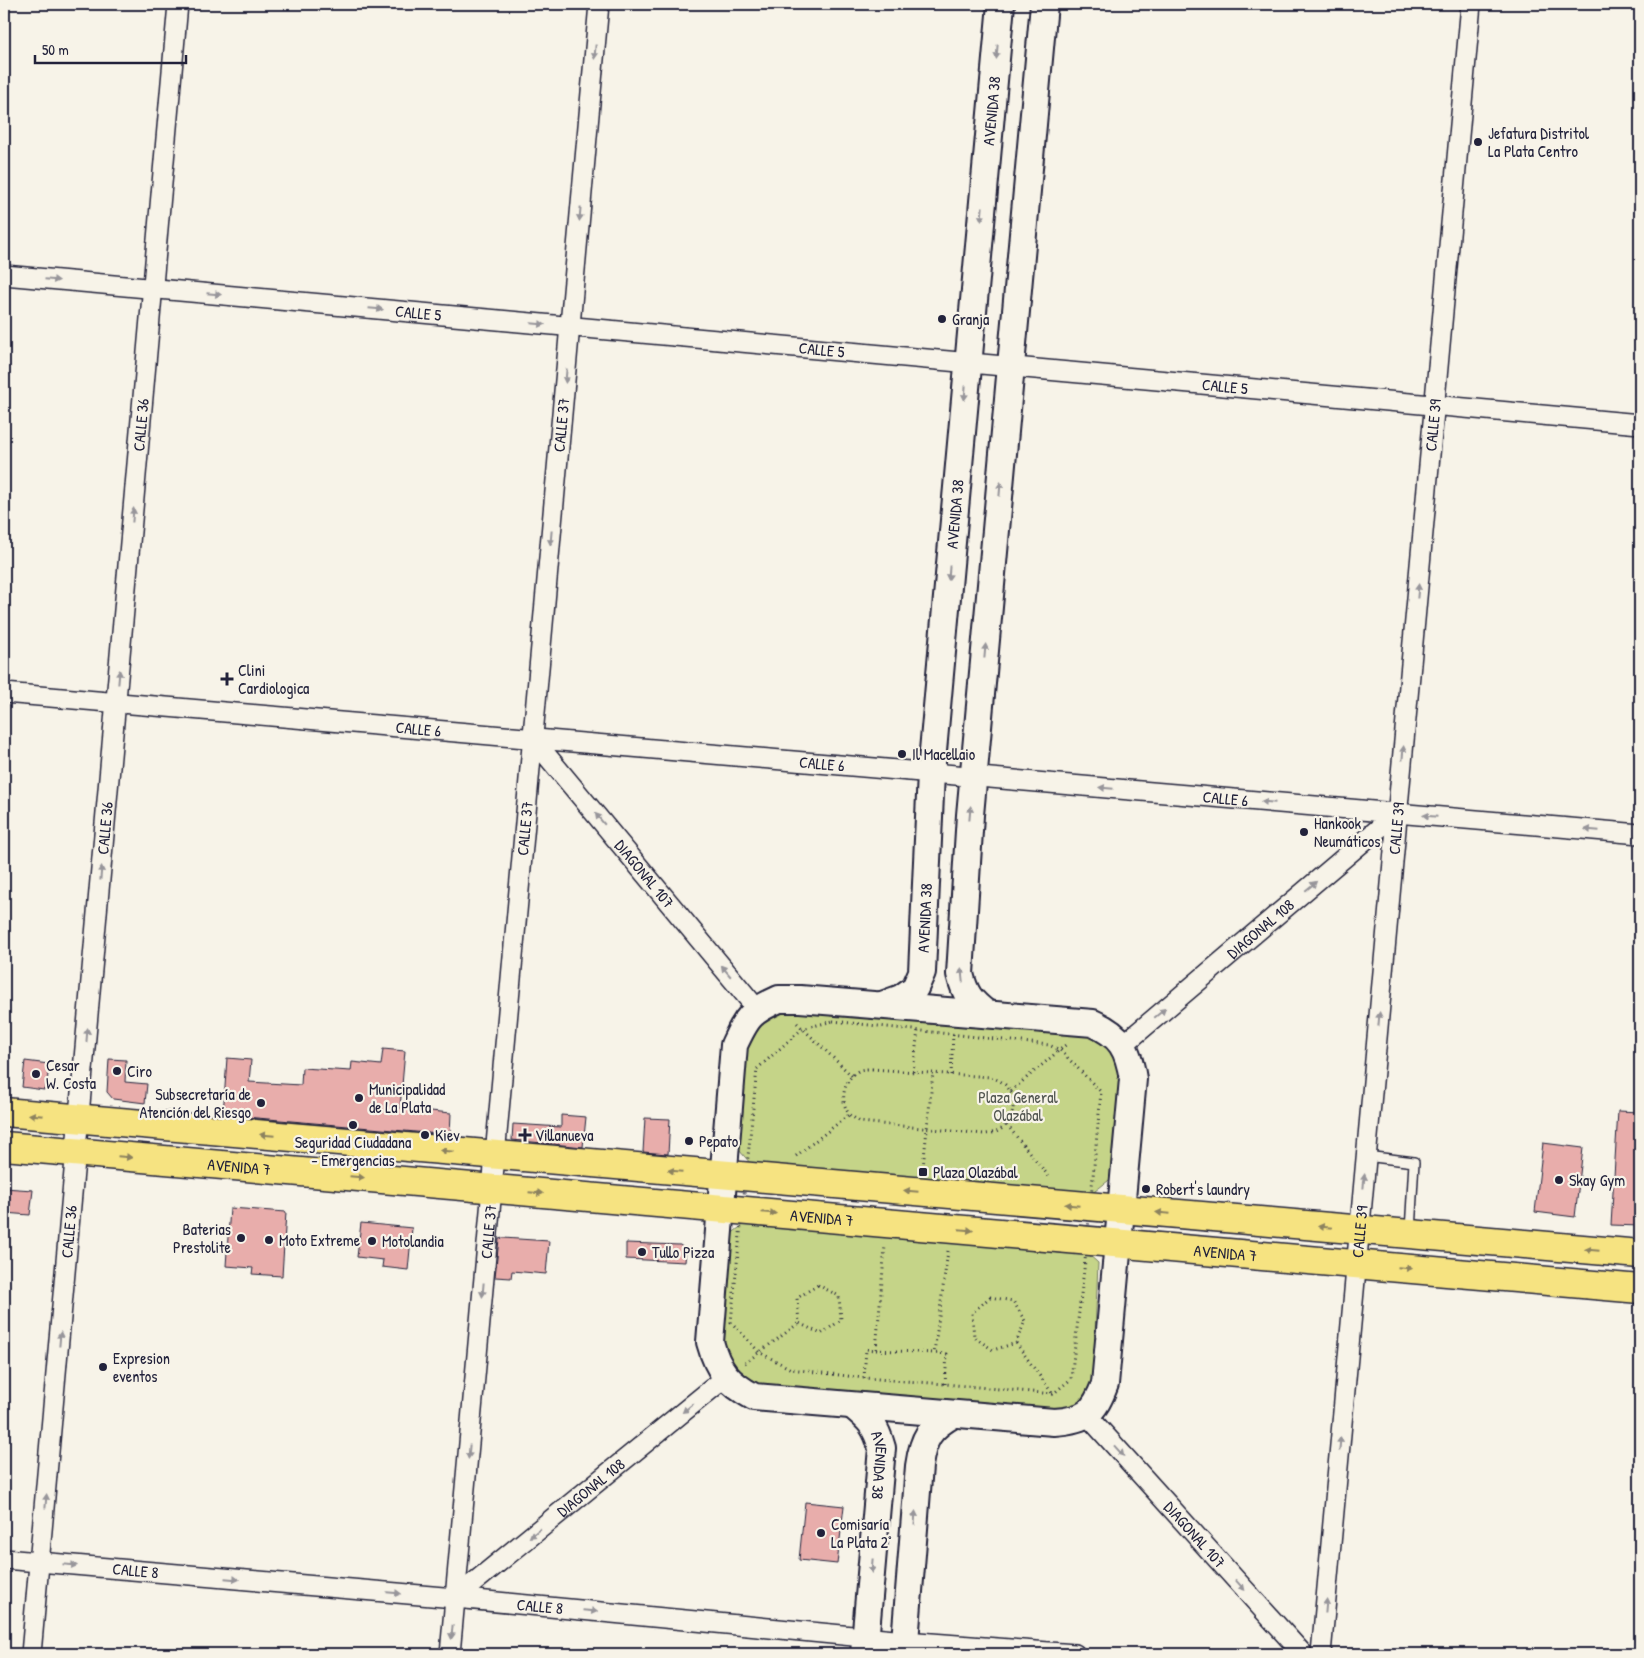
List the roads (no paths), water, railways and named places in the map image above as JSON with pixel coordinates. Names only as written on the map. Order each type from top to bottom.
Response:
[{"type":"main road","name":"AVENIDA 38","points":[[882,1006],[902,998],[915,988],[922,972],[931,773],[1001,4]]},
{"type":"main road","points":[[986,1014],[973,1004],[964,991],[960,974],[974,777],[1044,4]]},
{"type":"main road","points":[[800,999],[882,1006],[1092,1023],[1109,1031],[1123,1045],[1130,1060],[1133,1079],[1105,1384],[1098,1402],[1078,1418],[1054,1422],[754,1397],[739,1389],[726,1378],[715,1360],[710,1342],[734,1045],[744,1024],[768,1004],[800,999]]},
{"type":"main road","points":[[4,1112],[1640,1254]]},
{"type":"main road","name":"AVENIDA 7","points":[[4,1146],[1640,1289]]},
{"type":"main road","name":"AVENIDA 38","points":[[853,1406],[869,1418],[878,1432],[882,1448],[865,1645]]},
{"type":"main road","points":[[905,1648],[922,1448],[929,1434],[939,1422],[954,1414]]},
{"type":"street","name":"CALLE 36","points":[[31,1654],[178,4]]},
{"type":"street","name":"CALLE 37","points":[[450,1654],[599,4]]},
{"type":"street","name":"CALLE 39","points":[[1321,1654],[1471,4]]},
{"type":"street","name":"CALLE 5","points":[[4,275],[1640,424]]},
{"type":"street","name":"CALLE 6","points":[[4,693],[1640,834]]},
{"type":"street","name":"DIAGONAL 107","points":[[533,739],[768,1004]]},
{"type":"street","name":"DIAGONAL 108","points":[[1123,1045],[1397,813]]},
{"type":"street","name":"DIAGONAL 108","points":[[455,1598],[726,1378]]},
{"type":"street","name":"DIAGONAL 107","points":[[1078,1418],[1302,1654]]},
{"type":"street","name":"CALLE 8","points":[[4,1560],[455,1598],[865,1645],[1075,1654]]},
{"type":"lane","points":[[1366,1156],[1414,1162],[1410,1234]]},
{"type":"place","name":"Jefatura Distritol La Plata Centro","points":[[1478,142]]},
{"type":"place","name":"Granja","points":[[942,319]]},
{"type":"place","name":"Clini Cardiologica","points":[[227,679]]},
{"type":"place","name":"Il Macellaio","points":[[902,754]]},
{"type":"place","name":"Hankook Neumáticos","points":[[1304,832]]},
{"type":"place","name":"Ciro","points":[[117,1071]]},
{"type":"place","name":"Cesar W. Costa","points":[[36,1074]]},
{"type":"place","name":"Municipalidad de La Plata","points":[[359,1098]]},
{"type":"place","name":"Subsecretaría de Atención del Riesgo","points":[[261,1103]]},
{"type":"place","name":"Seguridad Ciudadana - Emergencias","points":[[353,1125]]},
{"type":"place","name":"Kiev","points":[[425,1135]]},
{"type":"place","name":"Villanueva","points":[[525,1135]]},
{"type":"place","name":"Pepato","points":[[689,1141]]},
{"type":"place","name":"Plaza Olazábal","points":[[923,1172]]},
{"type":"place","name":"Skay Gym","points":[[1559,1180]]},
{"type":"place","name":"Robert's laundry","points":[[1146,1189]]},
{"type":"place","name":"Baterias Prestolite","points":[[241,1238]]},
{"type":"place","name":"Moto Extreme","points":[[269,1240]]},
{"type":"place","name":"Motolandia","points":[[372,1241]]},
{"type":"place","name":"Tullo Pizza","points":[[642,1252]]},
{"type":"place","name":"Expresion eventos","points":[[103,1367]]},
{"type":"place","name":"Comisaría La Plata 2°","points":[[821,1533]]},
{"type":"park label","name":"Plaza General Olazábal","points":[[1018,1106]]}]
